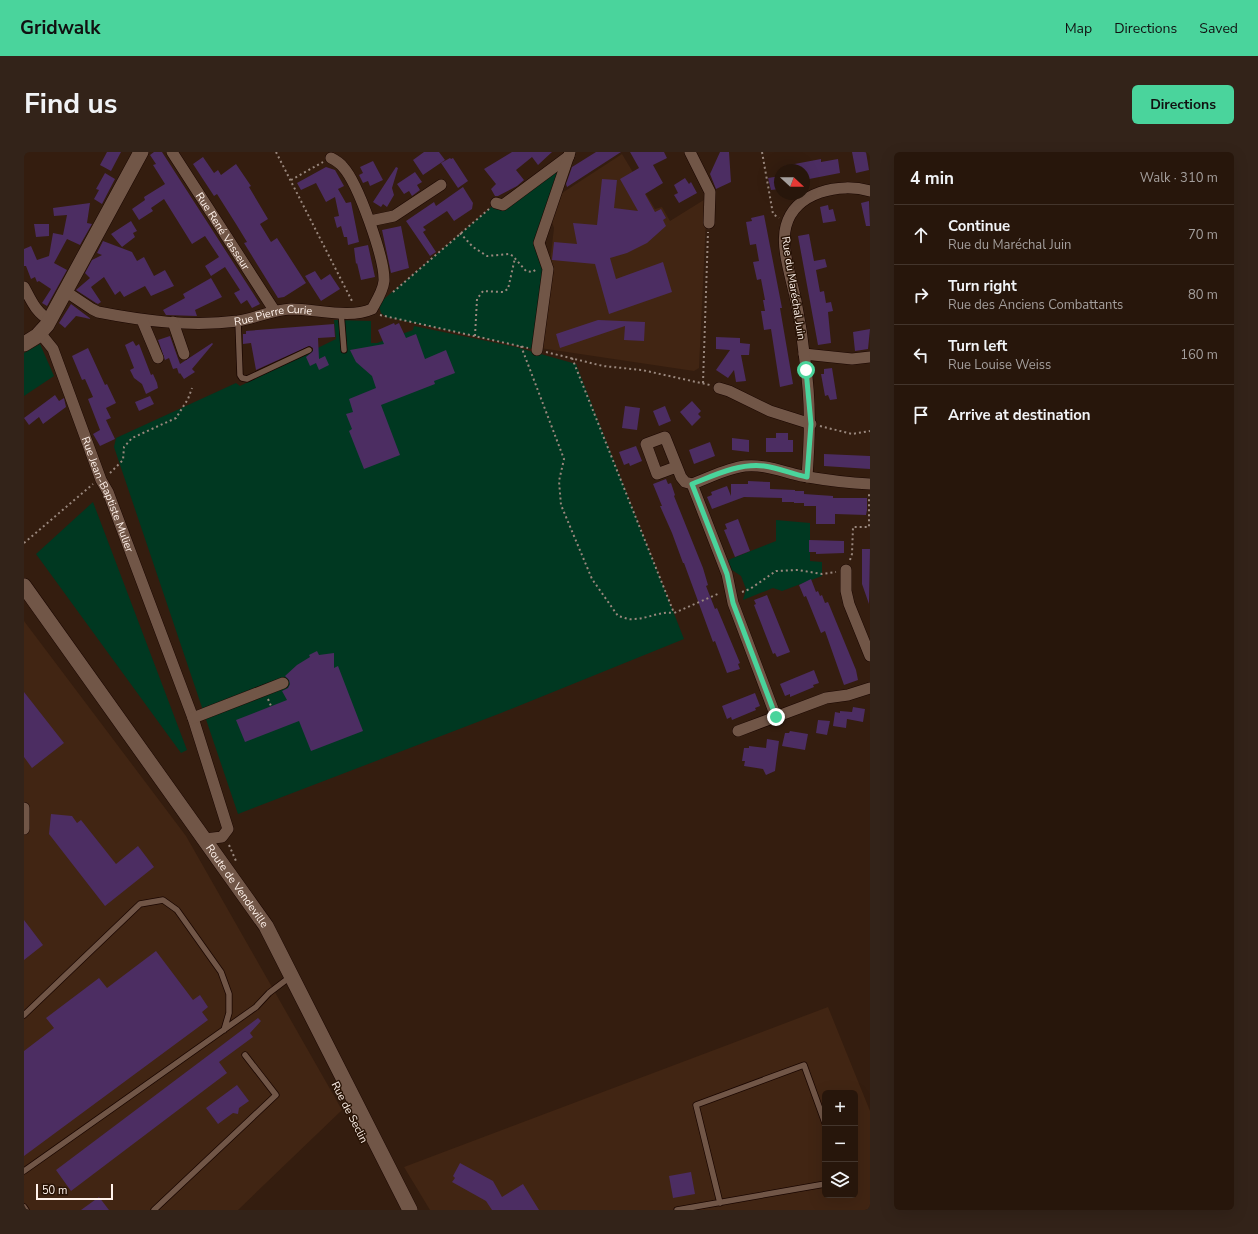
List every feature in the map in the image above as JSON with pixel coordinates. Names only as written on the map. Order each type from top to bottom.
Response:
[{"type":"main road","points":[[24,344],[40,333],[50,320],[141,152]]},
{"type":"main road","name":"Route de Vendeville","points":[[24,586],[205,838],[262,921],[288,978],[410,1210]]},
{"type":"main road","name":"Route de Vendeville","points":[[24,600],[246,911],[288,978],[301,1014]]},
{"type":"main road","name":"Rue de Seclin","points":[[301,1014],[400,1210]]},
{"type":"street","name":"Rue René Vasseur","points":[[172,152],[274,310]]},
{"type":"street","points":[[690,152],[710,192],[709,223]]},
{"type":"street","points":[[496,203],[503,205],[569,154]]},
{"type":"street","points":[[537,350],[548,269],[539,243],[569,154]]},
{"type":"street","points":[[331,158],[340,163],[347,172],[370,221],[384,276],[383,286],[375,304]]},
{"type":"street","points":[[370,221],[394,216],[441,185]]},
{"type":"street","name":"Rue du Maréchal Juin","points":[[807,477],[811,424],[804,354],[785,246],[785,232],[787,223],[798,206],[822,192],[851,187],[870,191]]},
{"type":"street","points":[[24,287],[36,308],[50,320]]},
{"type":"street","name":"Rue Pierre Curie","points":[[65,292],[92,309],[142,320],[173,322],[238,321],[258,317],[274,310],[309,309],[358,313],[375,304]]},
{"type":"street","points":[[142,320],[158,358]]},
{"type":"street","points":[[173,322],[184,354]]},
{"type":"street","name":"Rue Jean-Baptiste Mulier","points":[[40,333],[52,346],[101,480],[108,492],[193,718],[228,828],[222,837],[205,838]]},
{"type":"street","name":"Rue du Maréchal Juin","points":[[804,354],[852,359],[870,357]]},
{"type":"street","points":[[719,388],[770,411],[811,424]]},
{"type":"street","points":[[676,467],[683,480],[692,484],[735,468],[746,466],[770,467],[807,477],[870,484]]},
{"type":"street","points":[[692,484],[727,574],[731,592],[776,717]]},
{"type":"street","points":[[846,570],[846,591],[849,604],[870,656]]},
{"type":"street","points":[[193,718],[283,683]]},
{"type":"street","points":[[738,732],[826,698],[848,695],[870,688]]},
{"type":"street","points":[[24,808],[24,829]]},
{"type":"lane","points":[[341,312],[344,350]]},
{"type":"lane","points":[[238,321],[240,375],[242,378],[247,379],[309,350]]},
{"type":"lane","points":[[24,1015],[140,904],[164,900],[178,910],[221,972],[229,994],[229,1013],[224,1030]]},
{"type":"lane","points":[[24,1171],[256,1007],[269,993],[288,978]]},
{"type":"lane","points":[[154,1210],[276,1095],[245,1055]]},
{"type":"lane","points":[[720,1203],[696,1105],[804,1065],[822,1116]]},
{"type":"lane","points":[[677,1210],[822,1185]]},
{"type":"path","points":[[276,152],[358,313]]},
{"type":"path","points":[[762,152],[773,214],[787,223]]},
{"type":"path","points":[[291,180],[331,158]]},
{"type":"path","points":[[375,304],[384,300],[496,203]]},
{"type":"path","points":[[703,383],[709,223]]},
{"type":"path","points":[[460,233],[473,247],[487,256],[505,253],[515,258],[522,267],[530,272],[546,263]]},
{"type":"path","points":[[475,336],[477,299],[483,291],[503,292],[508,289],[515,258]]},
{"type":"path","points":[[521,346],[564,458],[559,481],[562,505],[592,579],[618,616],[632,620],[652,616],[662,612],[674,613],[731,592],[750,589],[776,571],[798,570],[822,574],[846,570],[852,554],[853,527],[869,527],[870,484]]},
{"type":"path","points":[[572,358],[674,613]]},
{"type":"path","points":[[24,543],[88,486],[101,480],[122,460],[124,447],[132,438],[176,418],[188,399],[192,388]]},
{"type":"path","points":[[811,424],[852,434],[870,431]]},
{"type":"shaded area","points":[[622,154],[655,209],[662,207],[670,221],[707,198],[699,368],[694,371],[540,348],[554,228],[550,217],[559,195]]},
{"type":"shaded area","points":[[24,621],[186,836],[342,1110],[238,1210],[24,1210]]},
{"type":"shaded area","points":[[828,1007],[870,1111],[870,1210],[430,1210],[404,1167]]},
{"type":"green space","points":[[569,156],[539,243],[548,269],[537,350],[386,317],[381,313],[379,306],[384,299],[496,203]]},
{"type":"green space","points":[[334,320],[371,321],[371,343],[377,343],[413,330],[414,326],[516,347],[576,364],[684,639],[501,713],[238,814],[114,447],[116,438],[236,383],[240,386],[336,339]]},
{"type":"green space","points":[[40,344],[54,376],[24,396],[24,353]]},
{"type":"green space","points":[[93,502],[187,750],[181,753],[36,554]]},
{"type":"green space","points":[[776,520],[810,523],[810,561],[822,562],[822,576],[782,591],[773,588],[743,600],[746,589],[741,576],[732,570],[728,560],[776,541]]},
{"type":"building","points":[[107,152],[121,152],[111,171],[100,165]]},
{"type":"building","points":[[154,152],[162,152],[260,304],[252,308],[247,300],[241,304],[234,293],[240,290],[225,267],[211,276],[205,266],[219,257],[205,236],[192,244],[164,199],[151,208],[153,211],[139,220],[132,209],[145,200],[144,197],[165,184],[153,165],[156,164],[150,155]]},
{"type":"building","points":[[424,152],[439,152],[445,160],[423,175],[413,160]]},
{"type":"building","points":[[512,152],[552,152],[538,165],[532,157],[516,170],[524,180],[517,186],[498,196],[495,196],[491,189],[496,184],[484,169]]},
{"type":"building","points":[[596,152],[621,152],[567,187],[566,184],[572,167]]},
{"type":"building","points":[[630,152],[664,152],[667,158],[653,165],[663,183],[645,194],[655,212],[661,209],[666,218],[663,220],[666,226],[647,243],[627,253],[610,258],[616,279],[663,262],[672,292],[609,314],[595,264],[552,260],[554,242],[577,244],[573,223],[597,225],[602,179],[617,180],[614,208],[638,211],[620,179],[639,168]]},
{"type":"building","points":[[720,152],[729,152],[731,182],[716,189],[710,174]]},
{"type":"building","points":[[852,152],[866,152],[869,170],[856,173]]},
{"type":"building","points":[[203,157],[214,173],[218,170],[221,175],[236,164],[251,186],[249,187],[268,219],[260,224],[271,242],[277,238],[306,283],[284,297],[278,298],[244,243],[247,242],[217,194],[214,196],[193,164]]},
{"type":"building","points":[[453,158],[468,181],[458,188],[441,163]]},
{"type":"building","points":[[821,159],[821,162],[838,159],[840,173],[810,179],[810,164],[795,164]]},
{"type":"building","points":[[373,161],[383,180],[370,186],[368,181],[363,183],[359,175],[363,173],[360,167]]},
{"type":"building","points":[[326,167],[335,170],[344,186],[338,189],[346,203],[351,202],[359,242],[348,245],[347,237],[344,237],[341,226],[337,228],[334,217],[339,216],[335,197],[326,202],[316,183],[301,190],[297,183]]},
{"type":"building","points":[[396,167],[398,168],[392,188],[394,195],[387,207],[383,204],[381,207],[373,202]]},
{"type":"building","points":[[415,172],[422,182],[417,185],[420,190],[412,196],[409,191],[404,194],[397,184]]},
{"type":"building","points":[[105,173],[115,179],[102,204],[94,199],[99,190],[96,189]]},
{"type":"building","points":[[774,177],[774,190],[771,190],[768,178]]},
{"type":"building","points":[[685,178],[689,184],[691,182],[697,193],[679,203],[674,195],[678,193],[674,185]]},
{"type":"building","points":[[463,187],[473,203],[472,209],[454,221],[447,211],[423,227],[426,230],[423,232],[436,252],[430,256],[406,221],[434,202],[436,206]]},
{"type":"building","points":[[869,201],[870,226],[866,226],[861,203]]},
{"type":"building","points":[[90,203],[87,223],[92,224],[80,245],[67,239],[54,263],[67,270],[47,306],[42,303],[51,289],[39,281],[37,282],[35,277],[31,279],[26,266],[24,266],[24,249],[31,246],[37,260],[49,256],[53,233],[63,235],[67,215],[54,216],[53,208]]},
{"type":"building","points":[[828,205],[829,210],[833,209],[836,221],[823,223],[820,207]]},
{"type":"building","points":[[764,215],[782,308],[780,308],[793,384],[780,387],[771,329],[764,330],[761,311],[765,311],[763,300],[765,300],[761,279],[757,280],[753,262],[759,261],[756,244],[750,245],[746,222],[752,221],[751,218]]},
{"type":"building","points":[[131,221],[137,231],[133,233],[135,237],[122,247],[111,234]]},
{"type":"building","points":[[34,224],[49,224],[49,236],[36,237]]},
{"type":"building","points":[[401,226],[409,268],[391,273],[382,230]]},
{"type":"building","points":[[809,234],[814,261],[825,259],[827,267],[816,270],[820,292],[824,291],[826,303],[831,302],[833,311],[828,312],[831,343],[818,345],[798,236]]},
{"type":"building","points":[[103,241],[132,252],[137,261],[144,257],[154,276],[165,270],[174,286],[151,296],[145,286],[124,297],[120,291],[115,295],[104,277],[91,287],[101,302],[98,304],[96,303],[76,290],[90,278],[85,273],[92,260],[102,255],[97,253]]},
{"type":"building","points":[[368,245],[375,277],[361,280],[357,263],[356,264],[354,248]]},
{"type":"building","points":[[315,271],[321,280],[330,274],[340,289],[321,301],[305,276]]},
{"type":"building","points":[[211,278],[222,297],[195,310],[197,316],[166,315],[163,310],[185,298],[183,294]]},
{"type":"building","points":[[71,304],[91,319],[76,316],[65,328],[59,323]]},
{"type":"building","points":[[598,320],[645,322],[644,341],[624,340],[625,326],[560,348],[556,334]]},
{"type":"building","points":[[394,323],[395,325],[399,323],[406,338],[416,334],[425,359],[446,350],[455,373],[434,381],[435,384],[381,405],[400,455],[364,469],[349,431],[352,429],[346,414],[353,412],[349,399],[376,388],[372,376],[356,362],[350,350],[384,344],[378,330]]},
{"type":"building","points":[[334,324],[335,337],[318,338],[319,359],[325,356],[329,365],[319,370],[316,363],[310,366],[306,357],[313,351],[313,348],[309,346],[256,370],[251,343],[243,344],[243,334],[246,334],[246,331]]},
{"type":"building","points":[[870,329],[868,349],[855,351],[853,332]]},
{"type":"building","points":[[170,336],[180,364],[212,343],[213,344],[192,369],[195,372],[184,379],[180,373],[179,374],[177,368],[173,369],[169,358],[165,360],[158,340]]},
{"type":"building","points":[[716,337],[740,338],[740,343],[750,344],[749,355],[741,355],[746,381],[736,382],[734,370],[728,378],[716,370],[730,350],[716,349]]},
{"type":"building","points":[[133,341],[136,346],[139,344],[151,375],[153,374],[157,383],[158,388],[146,394],[142,384],[134,378],[130,370],[134,368],[125,345]]},
{"type":"building","points":[[88,348],[105,385],[107,384],[116,403],[106,408],[111,418],[106,420],[115,439],[100,446],[93,434],[100,430],[88,399],[93,397],[85,379],[82,380],[72,356]]},
{"type":"building","points":[[832,368],[837,399],[830,400],[828,395],[825,396],[821,374],[824,374],[824,369]]},
{"type":"building","points":[[55,395],[59,401],[64,398],[66,407],[43,424],[39,417],[29,425],[24,418]]},
{"type":"building","points":[[150,396],[154,404],[139,411],[135,402]]},
{"type":"building","points":[[692,401],[701,411],[698,414],[701,417],[692,426],[680,412]]},
{"type":"building","points":[[625,406],[640,408],[637,430],[622,428]]},
{"type":"building","points":[[665,406],[671,421],[659,426],[653,411]]},
{"type":"building","points":[[776,433],[788,433],[788,440],[793,440],[793,452],[766,452],[766,438],[776,438]]},
{"type":"building","points":[[732,438],[749,440],[749,452],[732,450]]},
{"type":"building","points":[[710,442],[715,456],[694,464],[689,450]]},
{"type":"building","points":[[636,446],[642,461],[630,466],[629,463],[624,465],[619,452]]},
{"type":"building","points":[[824,454],[870,456],[870,469],[824,466]]},
{"type":"building","points":[[666,479],[668,484],[671,483],[674,496],[703,568],[708,585],[706,586],[740,663],[738,664],[740,669],[727,673],[715,641],[713,642],[684,563],[660,506],[662,506],[653,484]]},
{"type":"building","points":[[748,481],[770,482],[770,489],[804,491],[804,494],[833,496],[833,498],[867,498],[866,515],[835,514],[835,524],[816,524],[816,506],[804,506],[804,503],[782,502],[782,498],[744,497],[712,509],[707,497],[712,495],[711,492],[727,486],[731,496],[731,484],[748,484]]},
{"type":"building","points":[[738,519],[750,551],[735,557],[724,530],[727,529],[725,524]]},
{"type":"building","points":[[809,540],[844,541],[844,553],[816,554],[816,552],[809,552]]},
{"type":"building","points":[[862,549],[870,549],[869,604],[862,584]]},
{"type":"building","points":[[811,579],[816,592],[818,591],[820,596],[822,595],[825,603],[828,602],[856,670],[858,680],[844,685],[825,631],[821,633],[806,596],[804,597],[799,585]]},
{"type":"building","points":[[767,595],[790,652],[777,657],[775,653],[773,654],[754,605],[756,604],[754,600]]},
{"type":"building","points":[[317,651],[319,655],[334,653],[334,668],[338,666],[363,731],[311,751],[299,721],[245,742],[236,720],[287,700],[282,691],[288,688],[290,684],[289,680],[285,676],[297,665],[310,657],[309,655]]},
{"type":"building","points":[[814,670],[819,683],[813,685],[814,687],[790,697],[790,694],[785,696],[780,684]]},
{"type":"building","points":[[24,692],[64,743],[32,768],[24,757]]},
{"type":"building","points":[[755,693],[760,706],[755,708],[756,710],[732,720],[731,717],[727,719],[722,706]]},
{"type":"building","points":[[853,707],[865,709],[863,722],[847,719],[846,728],[833,726],[835,712],[852,712]]},
{"type":"building","points":[[818,720],[830,721],[827,735],[816,733]]},
{"type":"building","points":[[790,731],[808,734],[805,750],[782,746],[785,733],[789,733]]},
{"type":"building","points":[[767,739],[779,741],[775,771],[766,775],[763,769],[744,766],[745,761],[742,761],[744,748],[749,748],[749,746],[766,748]]},
{"type":"building","points":[[51,814],[72,816],[77,823],[81,820],[116,864],[138,846],[154,867],[105,906],[49,834]]},
{"type":"building","points":[[24,920],[43,945],[24,960]]},
{"type":"building","points":[[156,951],[193,1000],[200,995],[208,1007],[202,1012],[208,1020],[24,1156],[24,1051],[54,1028],[46,1018],[99,978],[107,988]]},
{"type":"building","points":[[258,1018],[261,1021],[250,1033],[253,1037],[219,1062],[227,1073],[71,1191],[56,1170]]},
{"type":"building","points":[[237,1085],[249,1101],[239,1108],[238,1114],[233,1113],[218,1124],[206,1108]]},
{"type":"building","points":[[460,1163],[493,1181],[502,1197],[523,1184],[539,1210],[492,1210],[486,1201],[452,1182],[455,1178],[453,1176]]},
{"type":"building","points":[[691,1172],[695,1194],[673,1198],[669,1176]]},
{"type":"building","points":[[99,1197],[109,1210],[81,1210]]},
{"type":"route","points":[[776,717],[733,603],[727,574],[692,484],[735,468],[746,466],[770,467],[807,477],[811,415],[806,370]]}]
